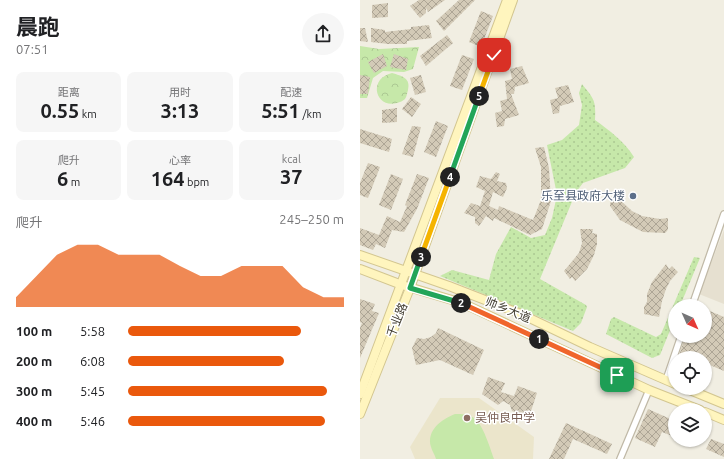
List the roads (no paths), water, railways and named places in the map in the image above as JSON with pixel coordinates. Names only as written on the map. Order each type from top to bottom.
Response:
[{"type":"main road","name":"千业路","points":[[360,394],[402,285],[507,0]]},
{"type":"main road","name":"千业路","points":[[360,414],[410,288],[513,0]]},
{"type":"main road","name":"帅乡大道","points":[[360,255],[521,314],[666,380]]},
{"type":"main road","name":"帅乡大道","points":[[360,269],[410,288],[462,304],[649,390],[682,403]]},
{"type":"main road","points":[[702,395],[724,404]]},
{"type":"main road","points":[[712,415],[724,420]]},
{"type":"street","points":[[694,299],[724,214]]},
{"type":"street","points":[[666,380],[679,343]]},
{"type":"street","points":[[620,459],[649,390]]},
{"type":"place","name":"乐至县政府大楼","points":[[633,196]]},
{"type":"place","name":"吴仲良中学","points":[[467,418]]}]
